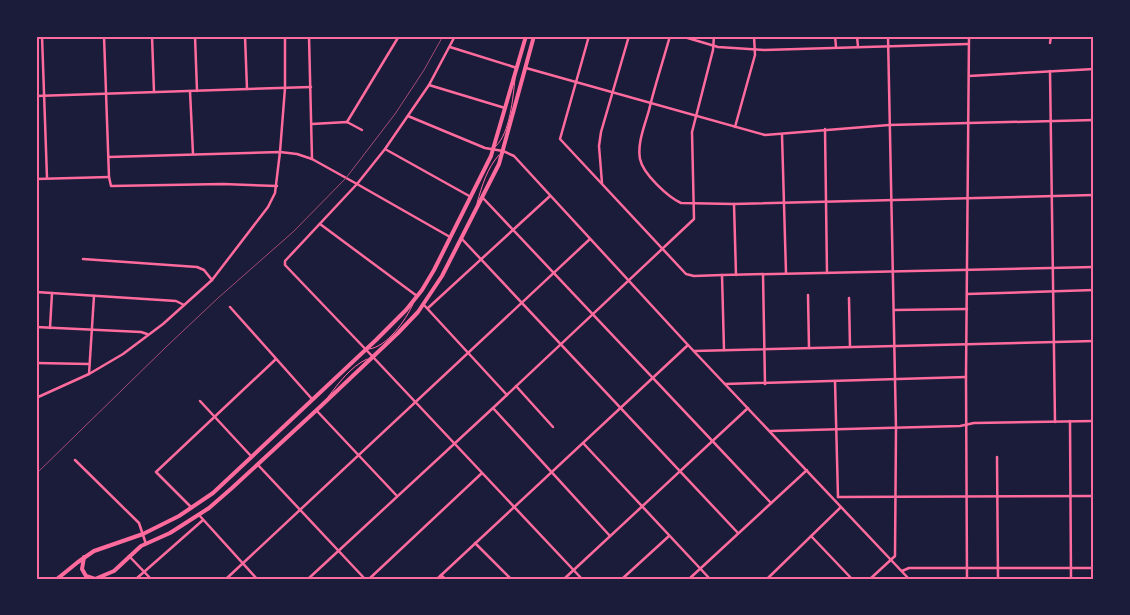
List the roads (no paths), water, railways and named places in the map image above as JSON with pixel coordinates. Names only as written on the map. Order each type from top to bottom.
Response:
[{"type":"main road","points":[[57,579],[84,558],[105,546],[142,534],[192,508],[213,493],[366,350],[406,310],[434,270],[471,197],[493,148],[526,36]]},
{"type":"main road","points":[[84,558],[81,564],[84,574],[95,579],[114,571],[129,556],[146,544],[170,533],[199,515],[232,488],[426,306],[499,164],[533,36]]},
{"type":"street","points":[[42,36],[47,178]]},
{"type":"street","points":[[104,36],[109,177],[111,186],[223,184],[277,186]]},
{"type":"street","points":[[152,36],[154,92]]},
{"type":"street","points":[[195,36],[197,91]]},
{"type":"street","points":[[245,36],[247,89]]},
{"type":"street","points":[[36,398],[89,374],[123,354],[163,324],[212,280],[268,207],[277,186],[285,88],[285,36]]},
{"type":"street","points":[[310,36],[312,159]]},
{"type":"street","points":[[455,36],[429,86],[385,149],[357,184],[285,261],[285,264],[582,579]]},
{"type":"street","points":[[589,36],[560,139],[686,274],[694,276],[1094,267]]},
{"type":"street","points":[[602,184],[600,138],[629,36]]},
{"type":"street","points":[[670,36],[651,103],[640,148],[640,158],[650,176],[673,199],[681,203],[734,204],[1094,195]]},
{"type":"street","points":[[682,36],[714,46],[755,50],[969,44]]},
{"type":"street","points":[[308,579],[694,219],[692,135],[714,46],[714,36]]},
{"type":"street","points":[[735,127],[755,50],[754,36]]},
{"type":"street","points":[[835,36],[836,47]]},
{"type":"street","points":[[857,36],[858,47]]},
{"type":"street","points":[[870,579],[895,556],[896,428],[888,36]]},
{"type":"street","points":[[966,579],[969,36]]},
{"type":"street","points":[[1050,36],[1050,42]]},
{"type":"street","points":[[347,122],[398,37]]},
{"type":"street","points":[[450,47],[517,68]]},
{"type":"street","points":[[526,68],[765,135],[889,125],[1094,120]]},
{"type":"street","points":[[969,76],[1094,69]]},
{"type":"street","points":[[1050,71],[1055,422]]},
{"type":"street","points":[[429,86],[505,108]]},
{"type":"street","points":[[36,96],[311,87]]},
{"type":"street","points":[[190,91],[193,154]]},
{"type":"street","points":[[408,116],[485,148],[493,148],[514,156],[688,345],[909,579]]},
{"type":"street","points":[[312,124],[347,122],[362,130]]},
{"type":"street","points":[[826,129],[827,273]]},
{"type":"street","points":[[782,134],[786,274]]},
{"type":"street","points":[[385,149],[471,197]]},
{"type":"street","points":[[109,157],[280,152],[297,154],[312,159],[450,237]]},
{"type":"street","points":[[36,179],[109,177]]},
{"type":"street","points":[[507,395],[426,306],[550,195]]},
{"type":"street","points":[[482,197],[771,503]]},
{"type":"street","points":[[734,204],[736,275]]},
{"type":"street","points":[[320,224],[417,296]]},
{"type":"street","points":[[461,238],[738,533]]},
{"type":"street","points":[[226,579],[590,239]]},
{"type":"street","points":[[83,259],[197,267],[204,270],[212,280]]},
{"type":"street","points":[[763,274],[765,384]]},
{"type":"street","points":[[722,275],[724,350]]},
{"type":"street","points":[[967,294],[1094,290]]},
{"type":"street","points":[[36,292],[176,301],[184,305]]},
{"type":"street","points":[[50,328],[52,293]]},
{"type":"street","points":[[89,374],[94,295]]},
{"type":"street","points":[[808,295],[809,348]]},
{"type":"street","points":[[849,298],[850,347]]},
{"type":"street","points":[[230,307],[312,399]]},
{"type":"street","points":[[894,310],[967,309]]},
{"type":"street","points":[[36,327],[141,332],[147,335]]},
{"type":"street","points":[[694,351],[1094,341]]},
{"type":"street","points":[[437,579],[688,345]]},
{"type":"street","points":[[192,508],[156,472],[276,359]]},
{"type":"street","points":[[36,363],[89,364]]},
{"type":"street","points":[[725,384],[966,377]]},
{"type":"street","points":[[835,381],[838,497]]},
{"type":"street","points":[[516,386],[552,427]]},
{"type":"street","points":[[200,401],[251,456]]},
{"type":"street","points":[[493,408],[610,536]]},
{"type":"street","points":[[564,579],[748,408]]},
{"type":"street","points":[[316,410],[397,496]]},
{"type":"street","points":[[1070,421],[1071,579]]},
{"type":"street","points":[[770,431],[896,428],[967,425],[974,423],[1094,421]]},
{"type":"street","points":[[583,443],[710,579]]},
{"type":"street","points":[[997,457],[998,579]]},
{"type":"street","points":[[75,460],[139,523],[146,544]]},
{"type":"street","points":[[257,464],[365,579]]},
{"type":"street","points":[[689,579],[807,470]]},
{"type":"street","points":[[369,579],[482,473]]},
{"type":"street","points":[[835,500],[838,497],[1094,496]]},
{"type":"street","points":[[766,579],[842,507]]},
{"type":"street","points":[[199,515],[257,579]]},
{"type":"street","points":[[136,579],[203,520]]},
{"type":"street","points":[[622,579],[670,536]]},
{"type":"street","points":[[811,536],[852,579]]},
{"type":"street","points":[[476,543],[511,579]]},
{"type":"street","points":[[129,556],[151,579]]},
{"type":"street","points":[[902,571],[909,568],[1094,568]]},
{"type":"street","points":[[441,575],[445,579]]},
{"type":"lane","points":[[493,148],[501,140],[508,121],[517,68]]},
{"type":"lane","points":[[476,209],[483,183],[495,160],[503,151]]},
{"type":"railway","points":[[36,474],[218,298],[293,232],[346,178],[395,114],[424,70],[443,36]]}]
